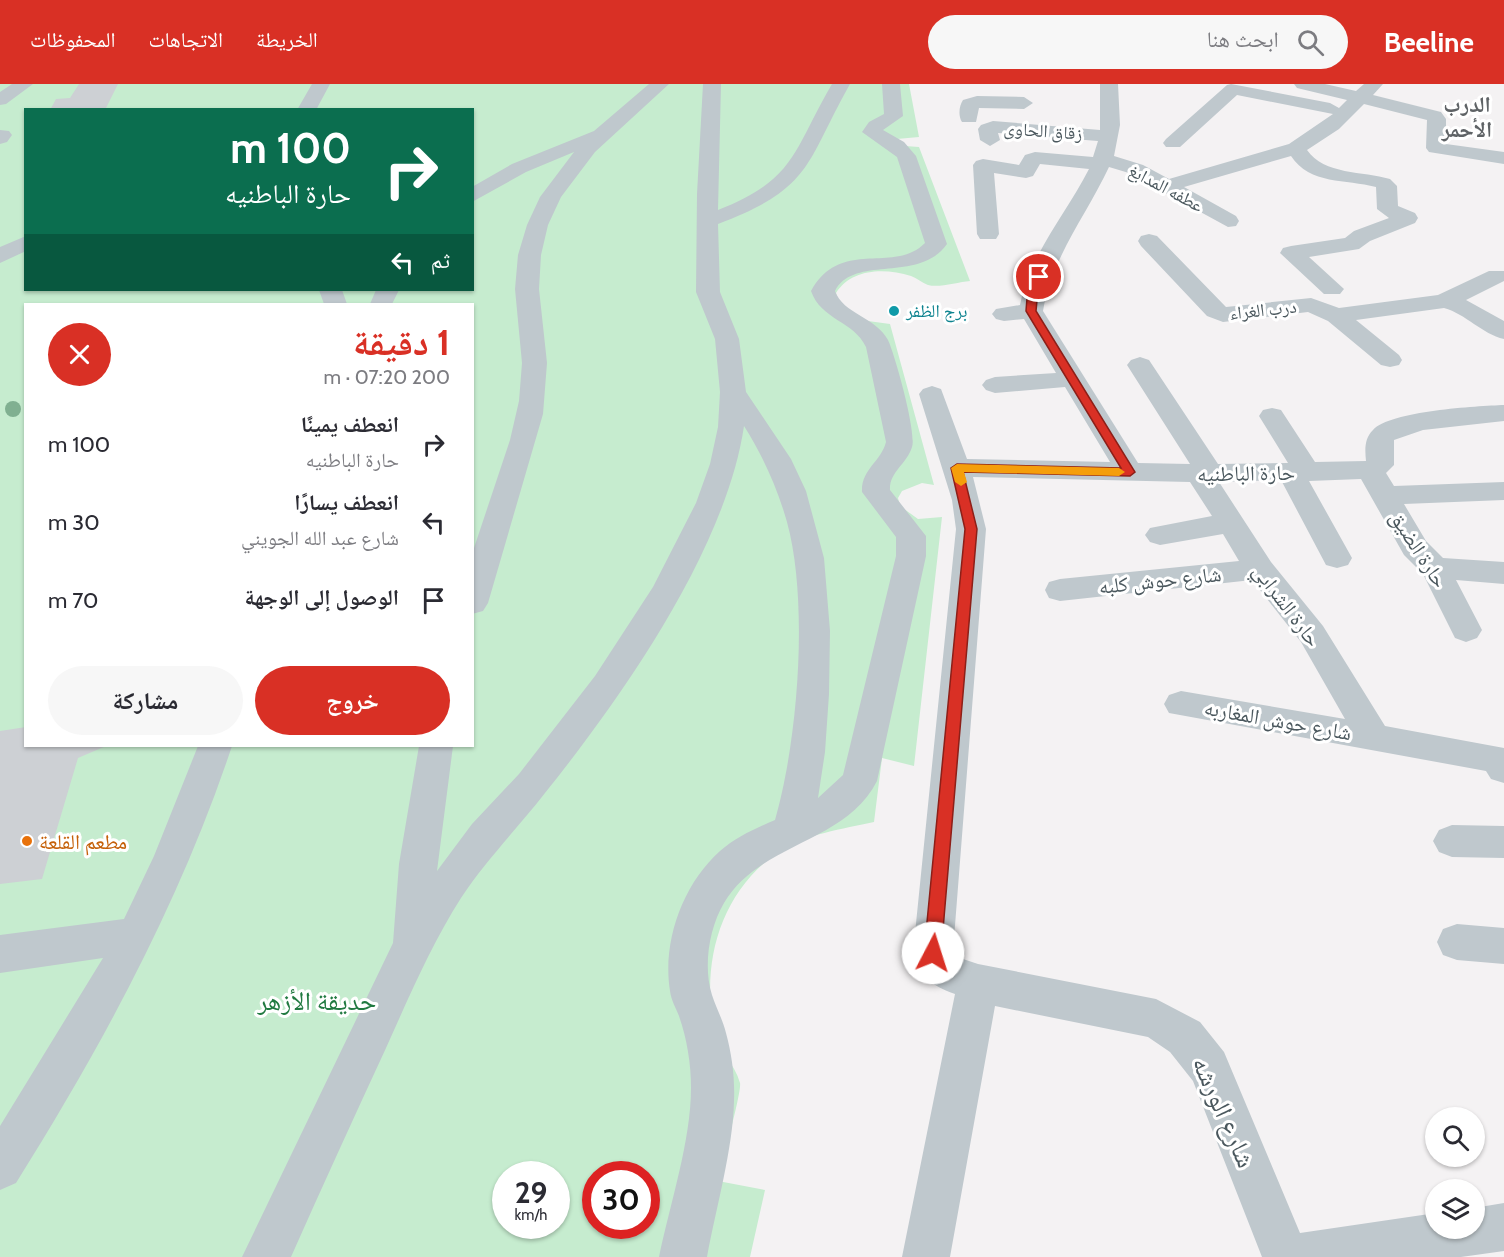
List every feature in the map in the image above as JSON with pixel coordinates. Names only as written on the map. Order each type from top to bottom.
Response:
[{"type":"street","points":[[0,100],[24,84]]},
{"type":"street","points":[[307,108],[321,84]]},
{"type":"street","points":[[475,584],[528,428],[536,352],[527,287],[531,248],[541,213],[552,191],[571,165],[598,135],[660,84]]},
{"type":"street","points":[[266,1257],[412,946],[447,887],[486,835],[532,784],[607,685],[667,591],[691,546],[724,464],[731,427],[733,392],[727,339],[708,292],[707,221],[712,84]]},
{"type":"street","points":[[707,221],[753,202],[786,180],[798,166],[841,84]]},
{"type":"street","points":[[683,1257],[712,1110],[709,1048],[692,995],[688,962],[693,931],[703,902],[720,877],[759,844],[822,817],[838,806],[859,781],[913,546],[910,536],[876,492],[875,485],[879,472],[896,455],[900,442],[879,348],[869,332],[828,302],[823,291],[828,281],[851,268],[874,263],[912,261],[932,251],[936,244],[906,156],[897,146],[872,132],[876,126],[894,116],[891,84]]},
{"type":"street","points":[[1109,84],[1112,117],[1102,162],[1044,264],[1033,290],[1031,311],[1130,472]]},
{"type":"street","points":[[1303,84],[1436,118],[1436,148],[1504,158]]},
{"type":"street","points":[[1173,142],[1228,91],[1238,89],[1360,98]]},
{"type":"street","points":[[969,118],[970,104],[992,93],[1024,103]]},
{"type":"street","points":[[1166,187],[1193,177],[1296,148],[1360,98]]},
{"type":"street","name":"زقاق الحاوى","points":[[990,140],[988,129],[993,127],[1109,136]]},
{"type":"street","points":[[474,195],[544,156],[598,135]]},
{"type":"street","points":[[1296,148],[1302,162],[1314,169],[1378,181],[1387,186],[1388,209],[1407,218],[1362,236],[1351,244],[1291,253],[1332,289]]},
{"type":"street","name":"عطفه المدابغ","points":[[988,234],[983,165],[1026,172],[1033,158],[1102,162],[1136,169],[1228,221]]},
{"type":"street","points":[[1362,236],[1382,249]]},
{"type":"street","name":"درب الغراء","points":[[1149,242],[1219,313],[1311,305],[1336,316],[1444,301],[1463,306],[1504,332]]},
{"type":"street","points":[[0,256],[24,243]]},
{"type":"street","points":[[1444,301],[1497,276]]},
{"type":"street","points":[[1004,314],[1031,311]]},
{"type":"street","points":[[1336,316],[1390,360]]},
{"type":"street","name":"حارة الشرابي","points":[[1140,365],[1204,473],[1229,523],[1260,569],[1312,634],[1374,737]]},
{"type":"street","points":[[995,385],[1072,379]]},
{"type":"street","points":[[733,392],[756,422],[776,454],[793,490],[805,528],[813,571],[815,616],[810,753],[804,788],[791,830]]},
{"type":"street","name":"شارع الورشه","points":[[932,394],[957,468],[971,529],[933,953],[938,964],[947,972],[978,983],[1156,1019],[1185,1037],[1209,1067],[1286,1257]]},
{"type":"street","points":[[1370,470],[1380,465],[1379,442],[1383,434],[1395,428],[1469,415],[1504,413]]},
{"type":"street","points":[[1272,416],[1337,558]]},
{"type":"street","name":"حارة الباطنيه","points":[[957,468],[1204,473],[1370,470]]},
{"type":"street","name":"حارة الضيق","points":[[1370,470],[1415,548],[1435,568],[1466,630]]},
{"type":"street","points":[[1385,496],[1504,491]]},
{"type":"street","points":[[1160,535],[1229,523]]},
{"type":"street","points":[[1435,568],[1504,573]]},
{"type":"street","name":"شارع حوش كلبه","points":[[1060,590],[1260,569]]},
{"type":"street","name":"شارع حوش المغاربه","points":[[1181,704],[1491,758],[1500,762],[1504,769]]},
{"type":"street","points":[[0,1167],[51,1089],[136,935],[186,826],[215,747]]},
{"type":"street","points":[[412,946],[418,864],[436,747]]},
{"type":"street","points":[[1452,841],[1504,842]]},
{"type":"street","points":[[0,954],[136,935]]},
{"type":"street","points":[[1457,942],[1504,946]]},
{"type":"street","points":[[926,1257],[978,983]]},
{"type":"street","points":[[1298,1257],[1504,1227]]},
{"type":"green space","name":"حديقة الأزهر","points":[[0,84],[909,84],[919,137],[897,139],[905,146],[919,147],[970,281],[932,286],[901,273],[880,271],[851,279],[836,293],[839,304],[868,321],[890,324],[934,485],[922,483],[902,491],[898,498],[900,506],[918,519],[942,517],[914,766],[882,758],[874,822],[812,836],[778,852],[758,869],[742,888],[729,908],[719,931],[710,979],[714,1030],[719,1044],[734,1069],[740,1089],[718,1181],[765,1190],[750,1257],[0,1257]]},
{"type":"building","points":[[79,84],[118,84],[106,108],[51,108],[56,99],[70,98]]},
{"type":"building","name":"مطعم القلعة","points":[[24,727],[24,747],[104,747],[78,758],[42,879],[0,884],[0,731]]},
{"type":"slow traffic","points":[[961,482],[957,468],[1119,472]]},
{"type":"place","name":"برج الظفر","points":[[894,311]]},
{"type":"place","name":"مطعم القلعة","points":[[27,841]]},
{"type":"district","name":"الدرب الأحمر","points":[[1467,116]]},
{"type":"route","points":[[933,953],[971,529],[957,468],[1130,472],[1031,311],[1033,290],[1039,277]]}]
